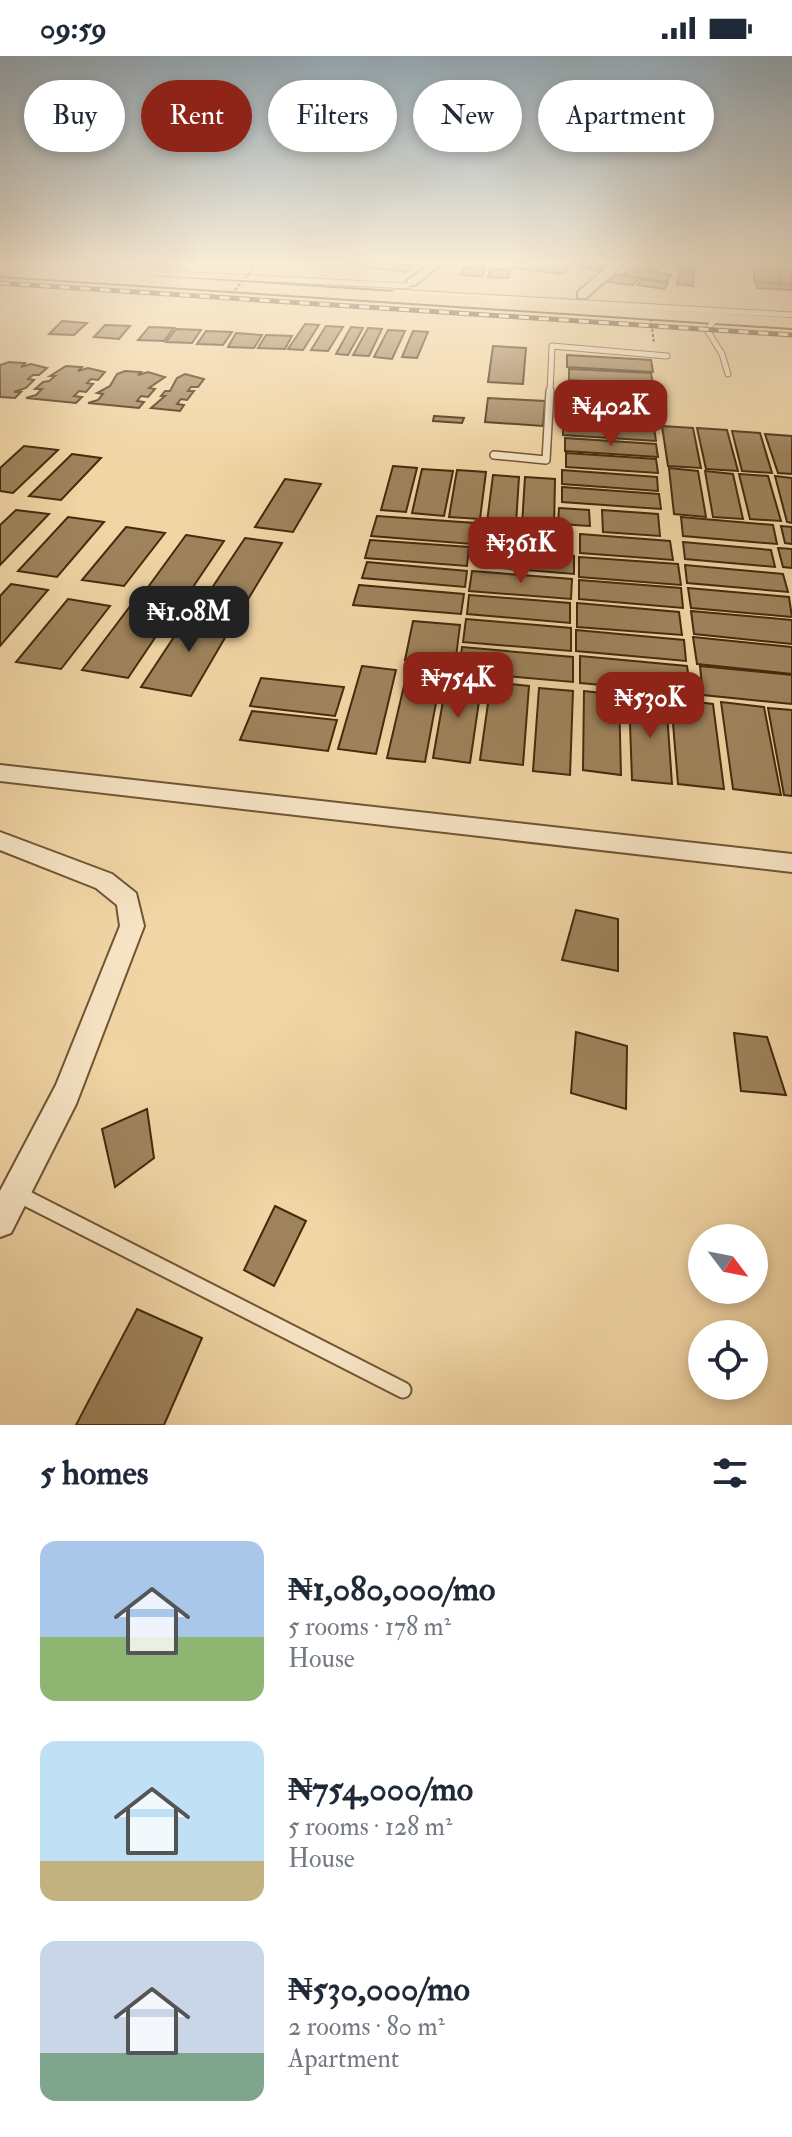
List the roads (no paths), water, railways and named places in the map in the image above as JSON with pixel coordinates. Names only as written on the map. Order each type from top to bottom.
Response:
[{"type":"street","points":[[0,773],[792,863]]},
{"type":"street","points":[[0,841],[104,881],[128,900],[132,926],[66,1094],[0,1222]]},
{"type":"lane","points":[[709,327],[707,330],[722,354],[728,374]]},
{"type":"lane","points":[[494,455],[546,460],[553,337]]},
{"type":"lane","points":[[552,346],[667,356]]},
{"type":"lane","points":[[16,1193],[403,1390]]},
{"type":"railway","points":[[668,327],[792,335]]}]
